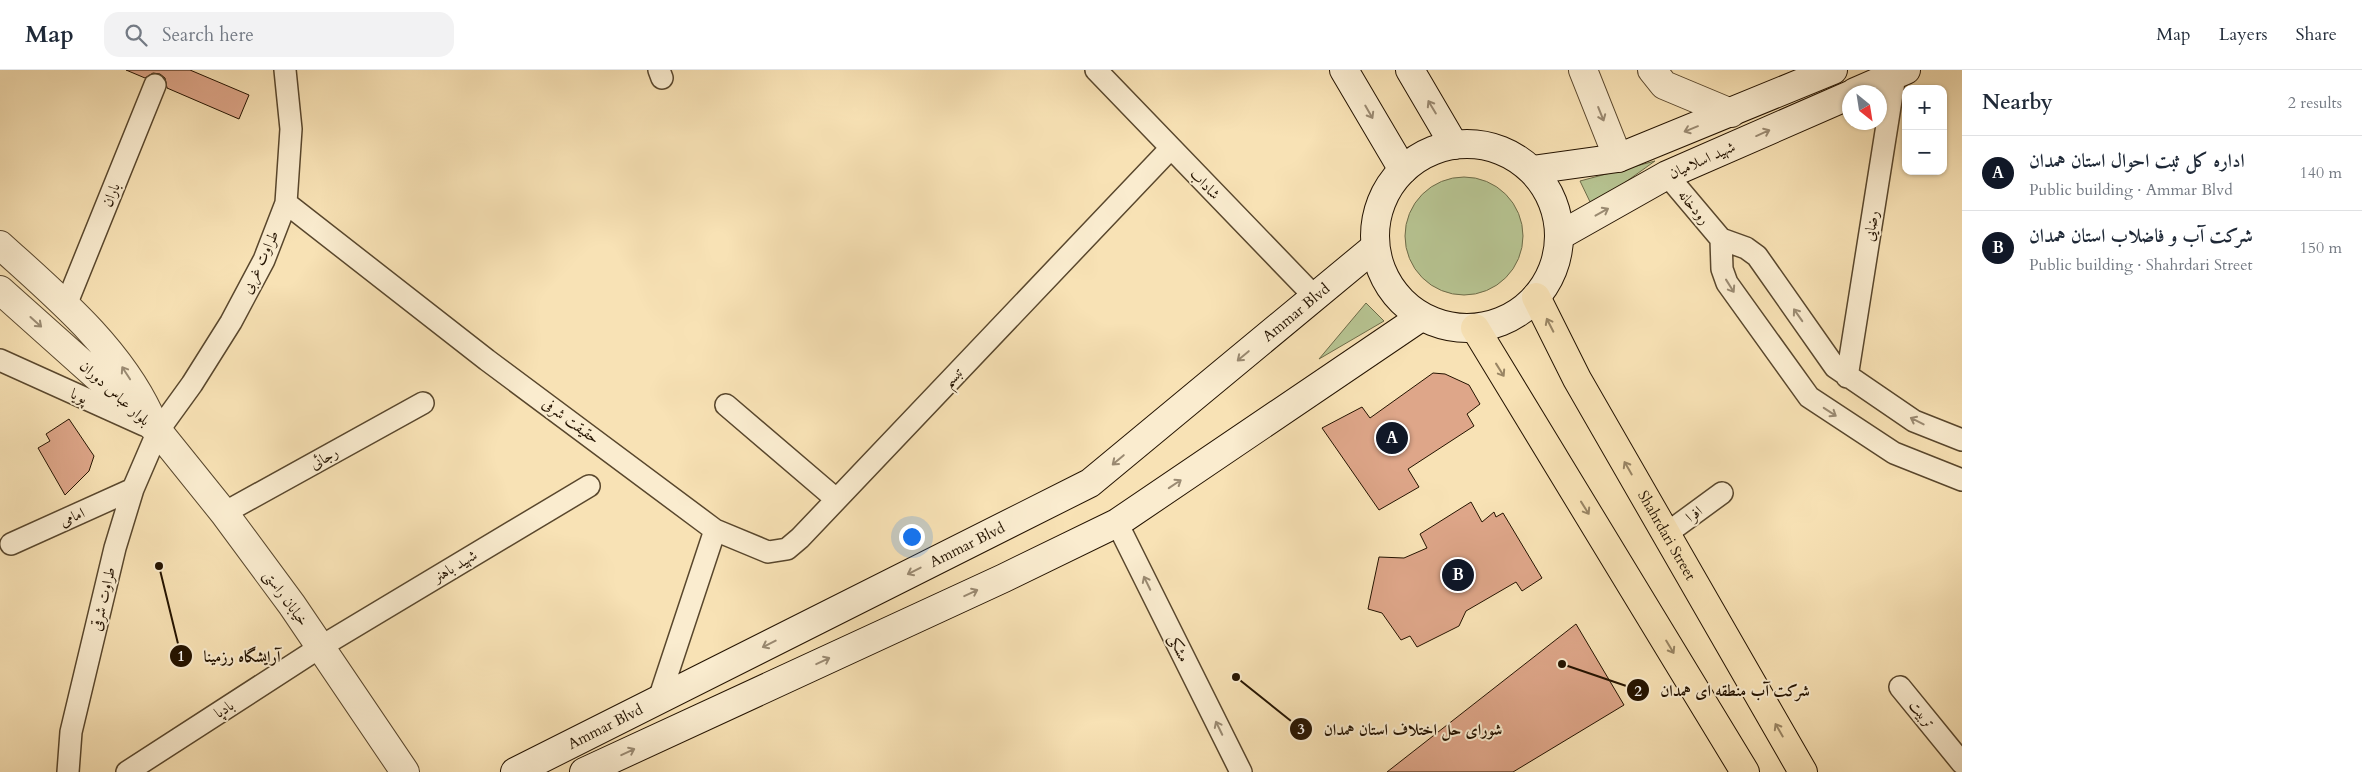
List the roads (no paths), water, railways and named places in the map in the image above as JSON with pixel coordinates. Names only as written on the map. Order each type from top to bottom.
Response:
[{"type":"main road","points":[[1344,70],[1403,170]]},
{"type":"main road","points":[[1410,70],[1454,145]]},
{"type":"main road","points":[[1583,70],[1618,158]]},
{"type":"main road","points":[[1652,70],[1664,85],[1731,113]]},
{"type":"main road","name":"شهید اسلامیان","points":[[1532,170],[1618,158],[1833,70]]},
{"type":"main road","points":[[1871,85],[1901,72]]},
{"type":"main road","name":"شهید اسلامیان","points":[[1559,236],[1667,175],[1842,98]]},
{"type":"main road","points":[[1454,145],[1482,145],[1509,154],[1532,170],[1547,189],[1556,211],[1559,236],[1554,265],[1549,279],[1536,297],[1519,313],[1498,323],[1475,328],[1447,327],[1421,317],[1398,299],[1383,275],[1375,247],[1376,219],[1379,210],[1386,192],[1403,170],[1426,153],[1454,145]]},
{"type":"main road","name":"بلوار عباس دوران","points":[[0,245],[66,305],[122,367],[141,397],[158,431]]},
{"type":"main road","name":"Ammar Blvd","points":[[514,772],[1090,483],[1375,247]]},
{"type":"main road","name":"بلوار عباس دوران","points":[[0,290],[158,431]]},
{"type":"main road","name":"Shahrdari Street","points":[[1536,297],[1576,379],[1803,772]]},
{"type":"main road","name":"Ammar Blvd","points":[[584,772],[1004,578],[1117,523],[1421,317]]},
{"type":"main road","points":[[1475,328],[1745,772]]},
{"type":"main road","name":"خیابان راستی","points":[[158,431],[224,513],[322,646],[404,772]]},
{"type":"street","name":"طراوت غربی","points":[[158,431],[192,384],[231,322],[264,260],[286,203],[292,129],[285,70]]},
{"type":"street","name":"شاداب","points":[[1096,70],[1315,296]]},
{"type":"street","name":"رضایی","points":[[1847,377],[1901,72]]},
{"type":"street","name":"باران","points":[[66,305],[155,84]]},
{"type":"street","name":"تبسم","points":[[715,530],[768,552],[787,549],[1171,148]]},
{"type":"street","name":"رودخانه","points":[[1667,175],[1720,240]]},
{"type":"street","name":"حقیقت شرفی","points":[[286,203],[487,360],[715,530]]},
{"type":"street","points":[[1962,440],[1914,421],[1835,368],[1757,256],[1746,248],[1720,240],[1722,269],[1727,284],[1810,397],[1894,453],[1962,480]]},
{"type":"street","name":"پویا","points":[[0,360],[158,431]]},
{"type":"street","name":"رجائی","points":[[224,513],[423,402]]},
{"type":"street","points":[[726,405],[836,499]]},
{"type":"street","name":"طراوت شرقی","points":[[68,772],[71,732],[115,548],[133,489],[158,431]]},
{"type":"street","name":"شهید باهنر","points":[[322,646],[589,486]]},
{"type":"street","name":"امامی","points":[[11,544],[133,489]]},
{"type":"street","name":"افرا","points":[[1666,534],[1722,493]]},
{"type":"street","name":"مشکی","points":[[1117,523],[1241,772]]},
{"type":"street","points":[[659,699],[715,530]]},
{"type":"street","name":"بادپا","points":[[127,772],[322,646]]},
{"type":"street","name":"تربیت","points":[[1900,687],[1962,763]]},
{"type":"place","name":"اداره کل ثبت احوال استان همدان","points":[[1392,438]]},
{"type":"place","name":"آرایشگاه رزمینا","points":[[159,566]]},
{"type":"place","name":"شرکت آب و فاضلاب استان همدان","points":[[1458,575]]},
{"type":"place","name":"شرکت آب منطقه ای همدان","points":[[1562,664]]},
{"type":"place","name":"شوراى حل اختلاف استان همدان","points":[[1236,677]]}]
